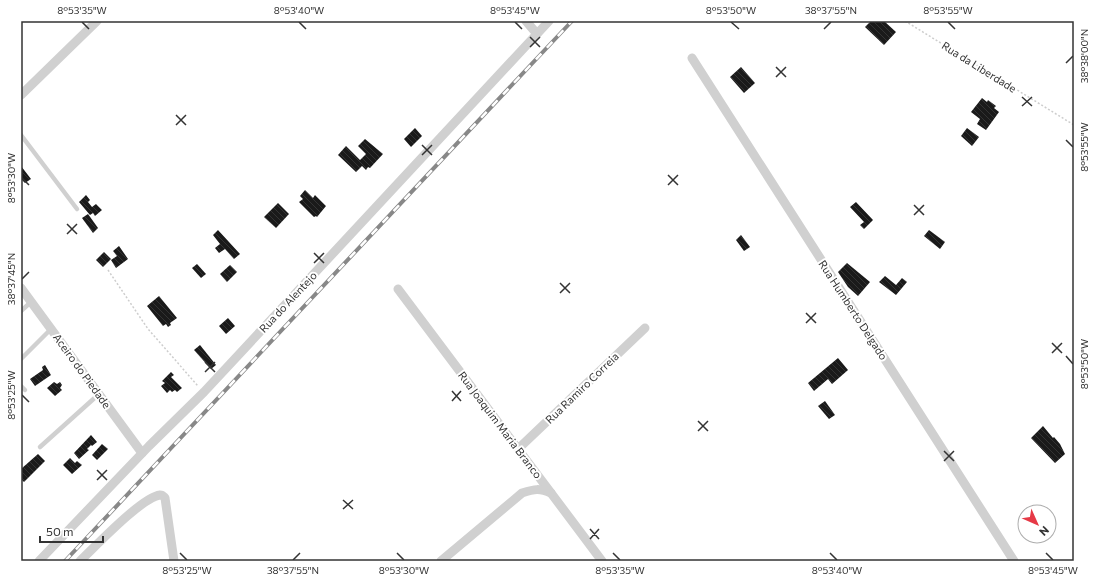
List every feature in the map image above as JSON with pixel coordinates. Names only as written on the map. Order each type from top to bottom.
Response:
[{"type":"street","points":[[21,95],[97,21]]},
{"type":"street","points":[[526,21],[537,34]]},
{"type":"street","name":"Rua do Alentejo","points":[[39,561],[142,453],[204,392],[549,21]]},
{"type":"street","name":"Rua Humberto Delgado","points":[[692,58],[1014,561]]},
{"type":"street","name":"Aceiro do Piedade","points":[[21,288],[142,453]]},
{"type":"street","name":"Rua Joaquim Maria Branco","points":[[398,289],[602,561]]},
{"type":"street","name":"Rua Ramiro Correia","points":[[518,449],[645,328]]},
{"type":"street","points":[[441,561],[531,486],[533,469]]},
{"type":"street","points":[[522,493],[534,489],[540,489],[551,493]]},
{"type":"street","points":[[80,561],[139,507],[160,495],[164,496],[165,498],[174,561]]},
{"type":"lane","points":[[21,135],[78,209]]},
{"type":"lane","points":[[21,311],[31,302]]},
{"type":"lane","points":[[21,359],[51,329]]},
{"type":"lane","points":[[21,386],[25,390]]},
{"type":"lane","points":[[40,447],[99,394]]},
{"type":"path","name":"Rua da Liberdade","points":[[905,21],[1074,125]]},
{"type":"path","points":[[108,270],[148,329],[204,392]]},
{"type":"building","points":[[871,21],[884,21],[896,32],[884,45],[865,27]]},
{"type":"building","points":[[741,67],[755,83],[744,93],[730,77]]},
{"type":"building","points":[[982,98],[987,102],[988,100],[996,106],[994,108],[999,112],[986,130],[977,124],[980,119],[971,112]]},
{"type":"building","points":[[415,128],[422,136],[411,147],[404,139]]},
{"type":"building","points":[[967,128],[979,137],[972,146],[961,136]]},
{"type":"building","points":[[365,139],[383,154],[370,168],[368,167],[366,170],[362,166],[356,172],[338,155],[346,146],[360,160],[366,154],[358,146]]},
{"type":"building","points":[[21,166],[31,179],[25,183],[22,180],[21,181]]},
{"type":"building","points":[[305,190],[313,198],[315,195],[326,206],[317,217],[314,217],[299,202],[303,199],[300,196]]},
{"type":"building","points":[[86,195],[90,200],[88,202],[92,207],[96,204],[102,210],[95,216],[93,213],[90,215],[79,202]]},
{"type":"building","points":[[856,202],[873,220],[864,229],[860,225],[864,222],[850,207]]},
{"type":"building","points":[[278,203],[289,214],[276,228],[264,217]]},
{"type":"building","points":[[88,214],[98,228],[93,233],[82,218]]},
{"type":"building","points":[[218,230],[240,254],[234,259],[225,249],[219,253],[215,248],[220,244],[213,235]]},
{"type":"building","points":[[929,230],[945,242],[940,249],[924,236]]},
{"type":"building","points":[[741,235],[750,247],[744,251],[736,240]]},
{"type":"building","points":[[119,246],[128,259],[116,268],[111,260],[117,256],[113,251]]},
{"type":"building","points":[[104,252],[111,259],[103,267],[96,260]]},
{"type":"building","points":[[847,263],[870,282],[858,296],[848,287],[838,272]]},
{"type":"building","points":[[197,264],[206,274],[201,278],[192,268]]},
{"type":"building","points":[[230,265],[237,272],[227,282],[220,274]]},
{"type":"building","points":[[885,276],[896,285],[902,278],[907,282],[896,295],[879,282]]},
{"type":"building","points":[[159,296],[177,318],[170,323],[171,325],[168,327],[166,324],[163,326],[147,306]]},
{"type":"building","points":[[228,318],[235,326],[226,334],[219,326]]},
{"type":"building","points":[[200,345],[216,365],[211,369],[194,350]]},
{"type":"building","points":[[838,358],[848,370],[832,384],[828,379],[814,391],[808,383]]},
{"type":"building","points":[[45,365],[51,375],[35,386],[30,379],[43,370],[42,367]]},
{"type":"building","points":[[171,372],[174,375],[171,377],[182,388],[177,392],[175,390],[172,392],[170,390],[167,393],[161,386],[165,383],[162,381]]},
{"type":"building","points":[[54,382],[57,384],[60,382],[62,385],[60,388],[62,390],[55,396],[47,388]]},
{"type":"building","points":[[825,401],[835,415],[829,419],[818,406]]},
{"type":"building","points":[[1043,426],[1060,444],[1065,454],[1055,463],[1031,438]]},
{"type":"building","points":[[91,435],[97,442],[92,446],[91,445],[87,449],[89,450],[79,459],[74,453]]},
{"type":"building","points":[[102,444],[108,449],[97,460],[92,455]]},
{"type":"building","points":[[38,454],[45,461],[24,482],[21,479],[21,469]]},
{"type":"building","points":[[70,458],[75,463],[77,461],[82,465],[72,474],[63,465]]},
{"type":"railway","points":[[65,561],[572,21]]}]
